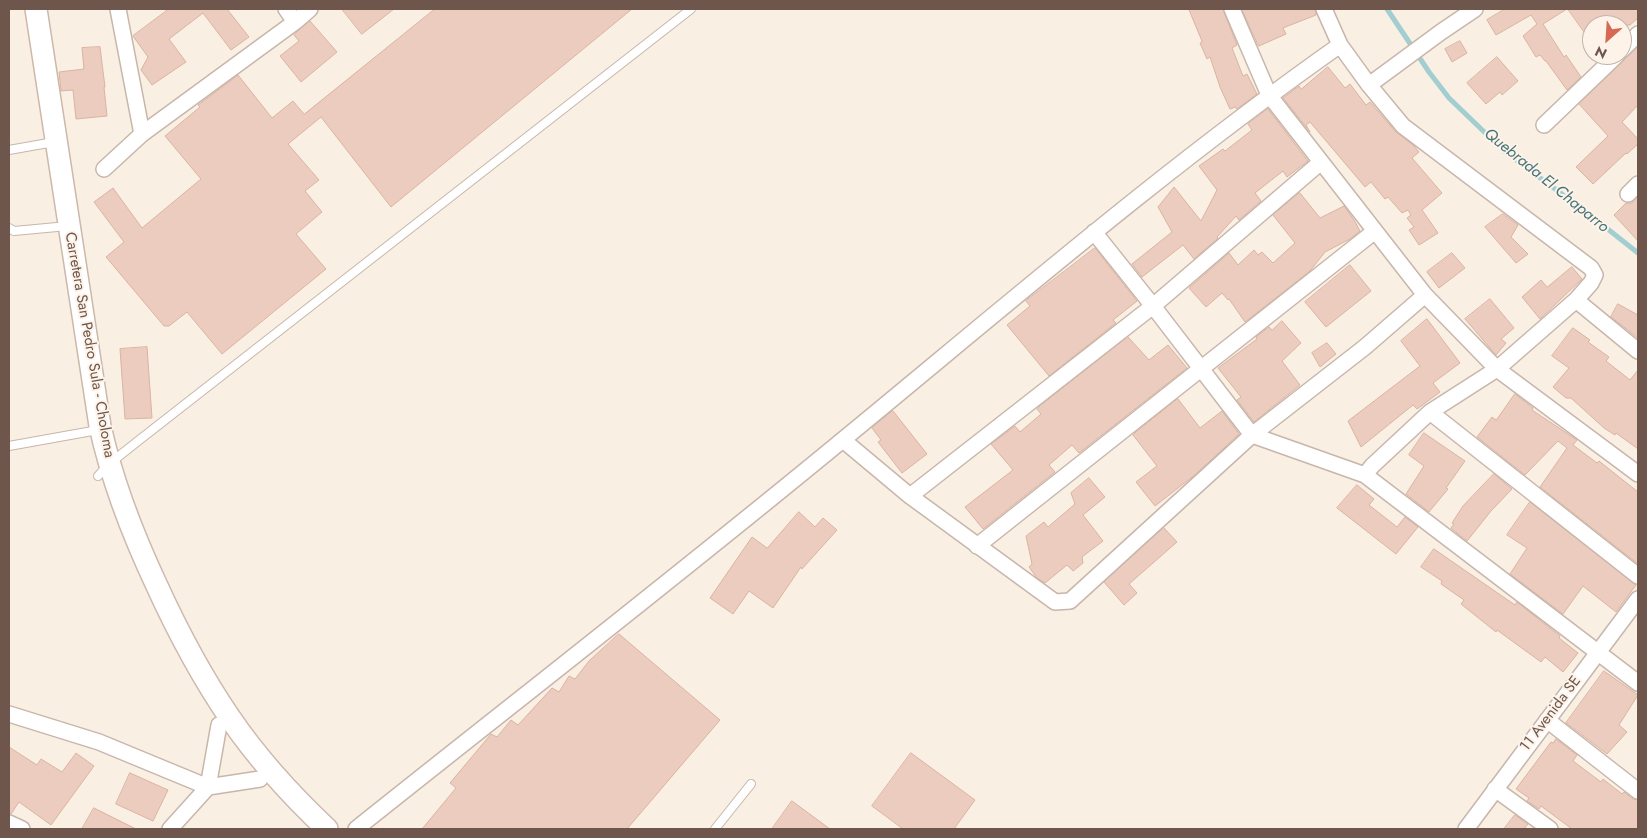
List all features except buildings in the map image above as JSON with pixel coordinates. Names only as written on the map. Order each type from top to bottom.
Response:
[{"type":"main road","name":"Carretera San Pedro Sula - Choloma","points":[[24,9],[50,142],[94,431]]},
{"type":"main road","name":"Carretera San Pedro Sula - Choloma","points":[[36,9],[57,227],[94,431],[127,552],[169,642],[219,725],[260,779],[288,810],[309,829]]},
{"type":"main road","name":"Carretera San Pedro Sula - Choloma","points":[[104,470],[181,638],[230,719],[272,772],[327,829]]},
{"type":"street","points":[[118,9],[142,134]]},
{"type":"street","points":[[286,9],[296,22]]},
{"type":"street","points":[[104,169],[142,134],[296,22],[310,9]]},
{"type":"street","points":[[1232,9],[1269,95],[1425,295],[1497,369],[1638,474]]},
{"type":"street","points":[[1324,9],[1340,44],[1369,85],[1403,126],[1591,268],[1595,275],[1592,283],[1576,300],[1497,369],[1430,412],[1372,466],[1365,475]]},
{"type":"street","points":[[1369,85],[1441,32],[1476,9]]},
{"type":"street","points":[[356,829],[843,440],[1094,232],[1269,95],[1340,44]]},
{"type":"street","points":[[1544,125],[1607,65]]},
{"type":"street","points":[[910,496],[1153,306],[1321,162]]},
{"type":"street","points":[[1094,232],[1252,435],[1365,475],[1638,683]]},
{"type":"street","points":[[977,546],[1375,232]]},
{"type":"street","points":[[843,440],[910,496],[1055,602],[1070,601],[1252,435],[1365,347],[1425,295]]},
{"type":"street","points":[[1576,300],[1638,351]]},
{"type":"street","points":[[1430,412],[1638,576]]},
{"type":"street","name":"11 Avenida SE","points":[[1466,829],[1638,600]]},
{"type":"street","points":[[9,714],[98,742],[208,787],[260,779]]},
{"type":"street","points":[[1547,720],[1638,791]]},
{"type":"street","points":[[170,829],[208,787],[219,725]]},
{"type":"street","points":[[1495,789],[1550,829]]},
{"type":"street","points":[[9,823],[22,829]]},
{"type":"lane","points":[[104,470],[691,9]]},
{"type":"lane","points":[[9,150],[50,142]]},
{"type":"lane","points":[[9,228],[14,231],[57,227]]},
{"type":"lane","points":[[9,446],[94,431]]},
{"type":"lane","points":[[715,829],[752,784]]},
{"type":"waterway","name":"Quebrada El Chaparro","points":[[1387,9],[1429,72],[1449,98],[1504,151],[1638,253]]}]
